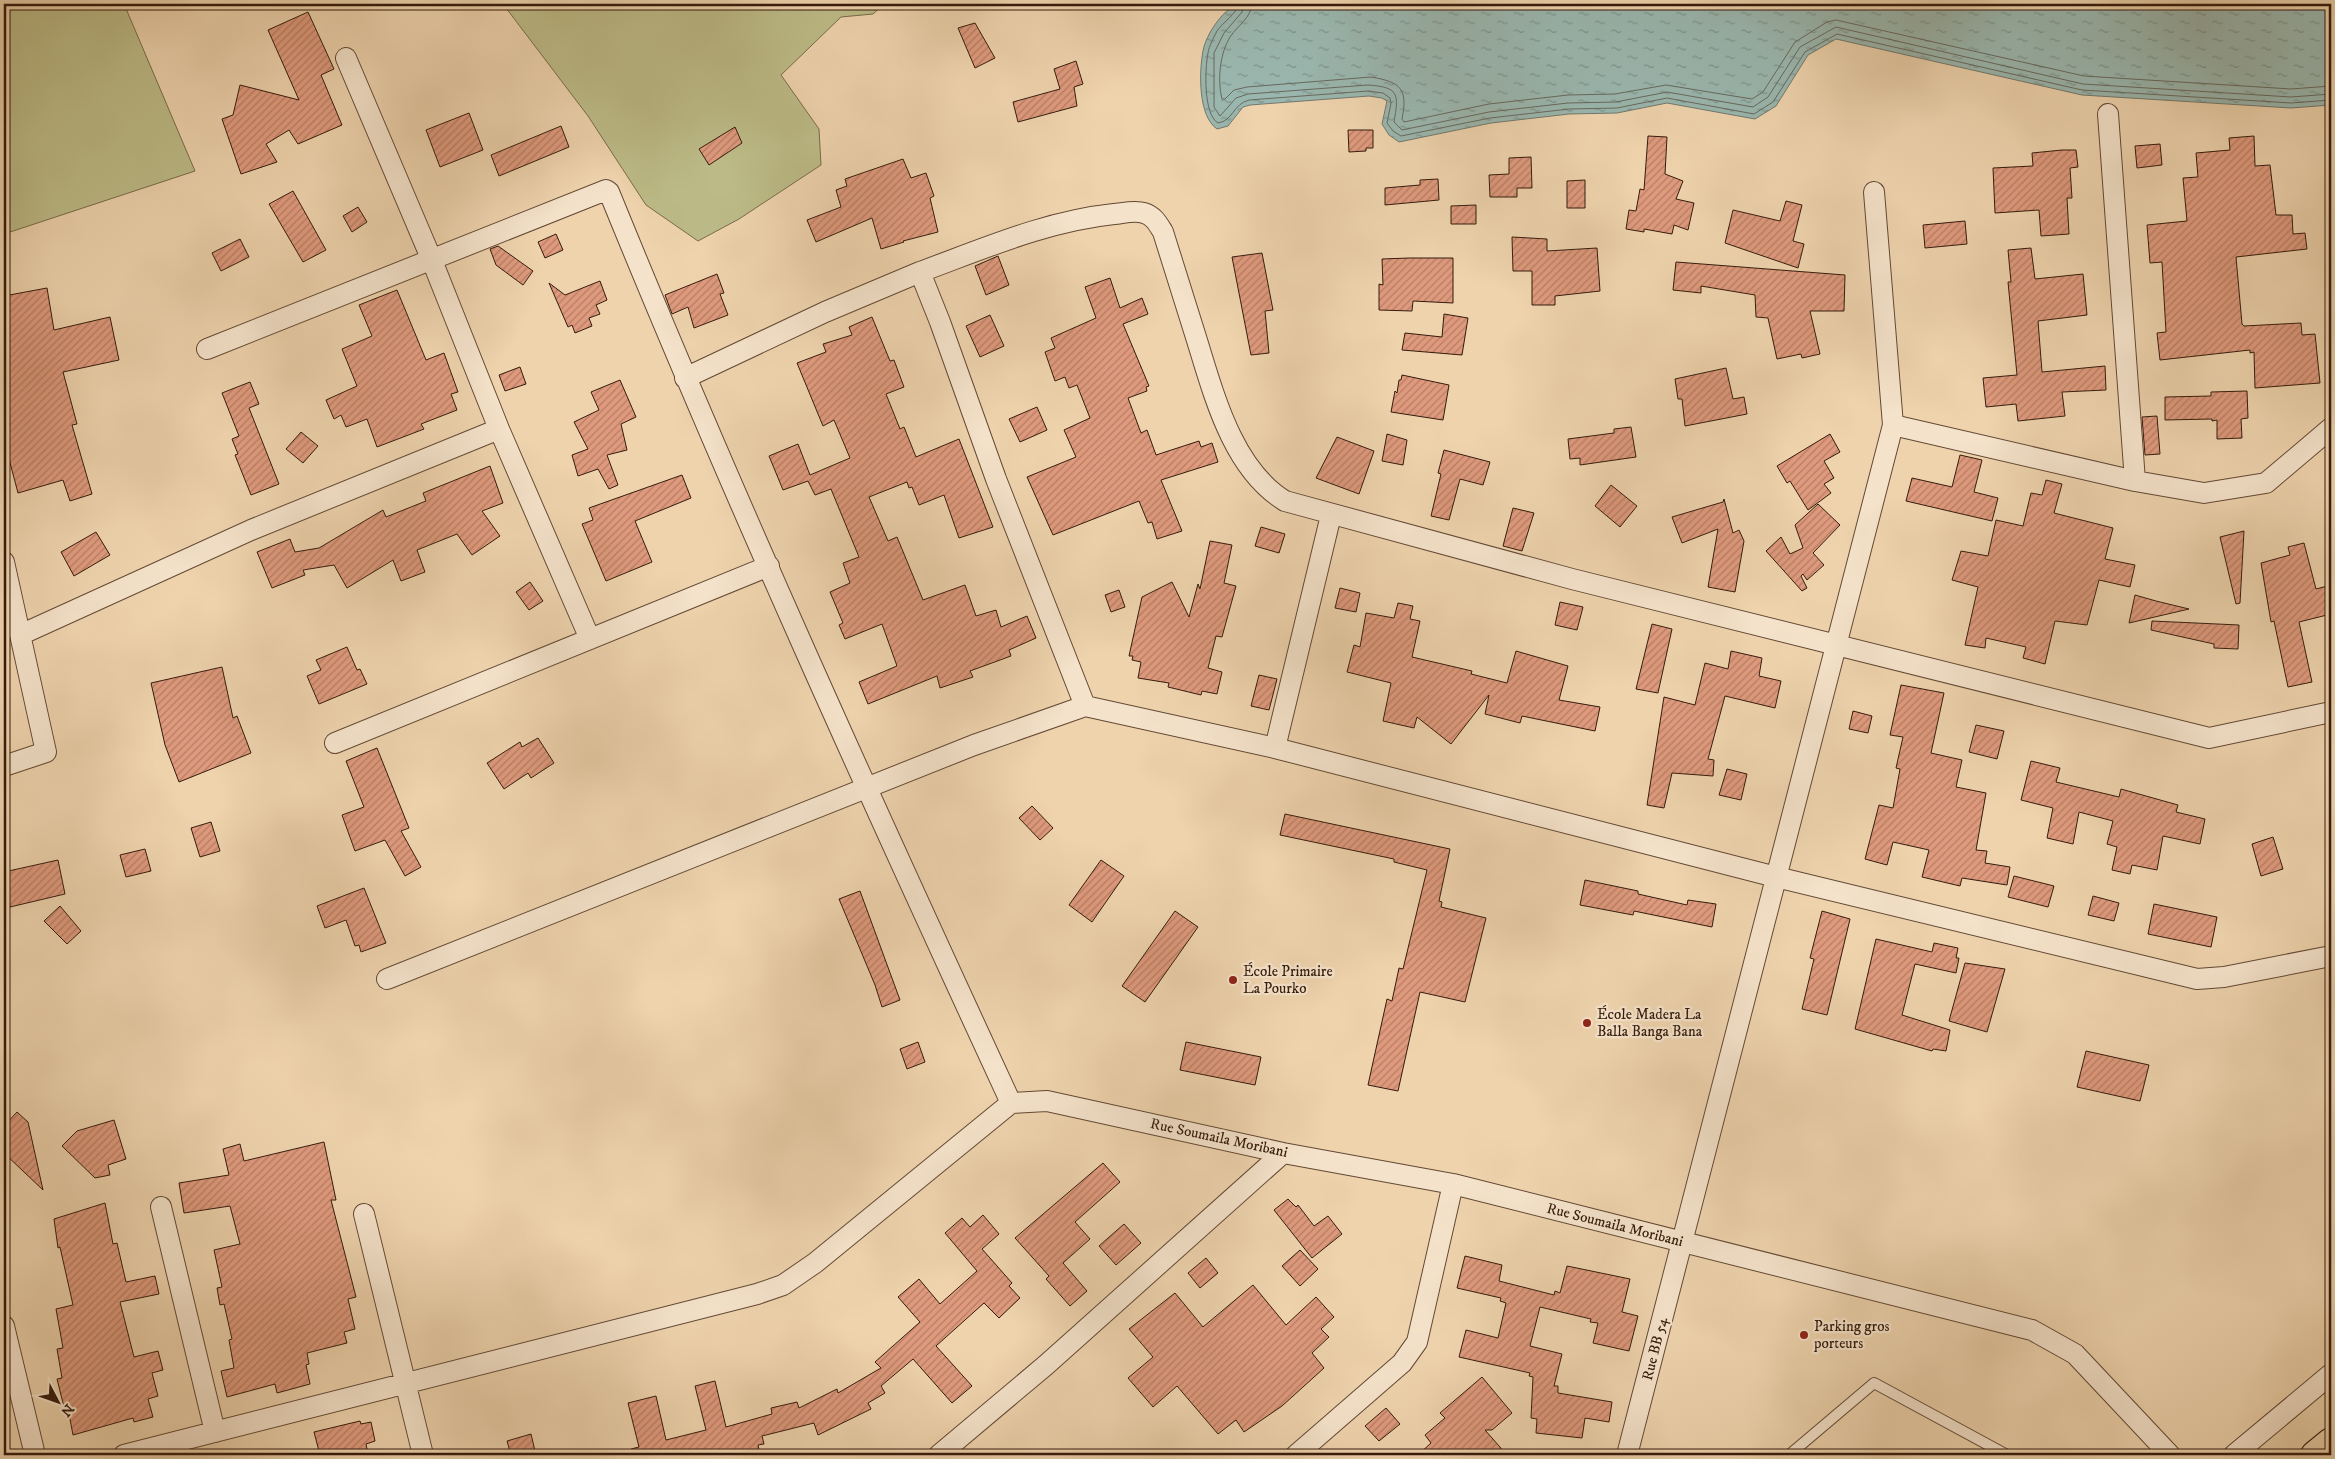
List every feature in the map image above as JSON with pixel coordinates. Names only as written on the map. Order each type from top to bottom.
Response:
[{"type":"highway","points":[[2315,1455],[2331,1442]]},
{"type":"street","points":[[346,58],[499,429],[590,639]]},
{"type":"street","points":[[2108,114],[2135,481]]},
{"type":"street","points":[[124,1455],[757,1294],[783,1285],[815,1263],[1011,1103],[866,789],[685,378],[607,191],[430,258],[208,349]]},
{"type":"street","name":"Rue BB 54","points":[[1627,1455],[1893,425],[1874,192]]},
{"type":"street","points":[[685,378],[825,312],[920,272],[1047,226],[1106,215],[1138,212],[1147,214],[1163,232],[1215,398],[1243,457],[1256,477],[1274,494],[1285,501],[1331,515],[1836,646],[2209,738],[2331,712]]},
{"type":"street","points":[[920,272],[940,322],[996,479],[1085,706]]},
{"type":"street","points":[[1893,425],[2135,481],[2204,493],[2258,486],[2266,482],[2277,475],[2331,428]]},
{"type":"street","points":[[20,635],[251,530],[499,429]]},
{"type":"street","points":[[1275,748],[1331,515]]},
{"type":"street","points":[[4,562],[46,752],[4,766]]},
{"type":"street","points":[[335,743],[769,566]]},
{"type":"street","points":[[388,979],[974,745],[1085,706],[1275,748],[1776,877],[2197,979],[2224,976],[2331,956]]},
{"type":"street","name":"Rue Soumaila Moribani","points":[[1011,1103],[1047,1101],[1283,1153],[1453,1184],[2032,1330],[2075,1354],[2170,1455]]},
{"type":"street","points":[[939,1455],[1046,1365],[1283,1153]]},
{"type":"street","points":[[1296,1455],[1402,1363],[1417,1342],[1453,1184]]},
{"type":"street","points":[[161,1207],[215,1432]]},
{"type":"street","points":[[364,1214],[423,1455]]},
{"type":"street","points":[[4,1326],[35,1455]]},
{"type":"street","points":[[2234,1455],[2331,1374]]},
{"type":"lane","points":[[1789,1455],[1874,1383],[2007,1455]]},
{"type":"shaded area","points":[[4,4],[124,4],[195,171],[4,234]]},
{"type":"shaded area","points":[[503,4],[884,4],[873,14],[841,17],[781,75],[819,129],[821,165],[739,219],[698,241],[646,205],[588,116]]},
{"type":"water","points":[[1236,4],[2331,4],[2331,105],[2291,108],[2082,95],[1836,39],[1808,55],[1776,106],[1755,119],[1667,103],[1617,113],[1569,114],[1491,123],[1399,142],[1389,135],[1382,124],[1387,101],[1382,98],[1369,96],[1250,105],[1243,107],[1228,126],[1217,129],[1206,114],[1201,93],[1203,51],[1207,38],[1215,24],[1225,12]]},
{"type":"building","points":[[308,12],[334,69],[321,75],[342,125],[298,144],[289,130],[266,144],[277,162],[241,174],[222,119],[233,115],[240,85],[299,100],[268,30]]},
{"type":"building","points":[[975,23],[995,58],[975,68],[958,28]]},
{"type":"building","points":[[1076,61],[1083,84],[1074,87],[1077,106],[1018,122],[1013,102],[1060,89],[1054,69]]},
{"type":"building","points":[[469,113],[483,150],[440,167],[426,130]]},
{"type":"building","points":[[561,126],[569,147],[499,176],[491,155]]},
{"type":"building","points":[[735,127],[742,143],[709,165],[699,149]]},
{"type":"building","points":[[1348,130],[1373,130],[1373,148],[1366,148],[1366,151],[1349,152]]},
{"type":"building","points":[[1648,136],[1667,137],[1665,174],[1683,181],[1676,199],[1694,203],[1688,230],[1674,225],[1672,234],[1644,229],[1644,232],[1626,229],[1629,210],[1636,211],[1640,189],[1644,190]]},
{"type":"building","points":[[2254,136],[2255,166],[2270,165],[2276,215],[2292,215],[2293,234],[2305,233],[2307,249],[2236,257],[2242,324],[2244,326],[2301,323],[2302,335],[2315,334],[2320,383],[2255,388],[2254,352],[2250,353],[2250,350],[2160,360],[2157,333],[2166,332],[2162,262],[2150,263],[2147,225],[2187,221],[2183,178],[2198,177],[2196,153],[2230,150],[2229,138]]},
{"type":"building","points":[[2160,144],[2162,165],[2137,168],[2135,146]]},
{"type":"building","points":[[2076,150],[2078,167],[2070,168],[2072,198],[2067,198],[2069,234],[2041,236],[2039,210],[1995,213],[1993,168],[2033,166],[2032,153]]},
{"type":"building","points":[[1531,157],[1532,188],[1517,188],[1517,197],[1490,197],[1489,175],[1509,174],[1509,158]]},
{"type":"building","points":[[903,159],[911,178],[926,173],[934,196],[930,198],[938,232],[881,249],[872,218],[816,242],[807,220],[841,207],[836,190],[847,186],[845,179]]},
{"type":"building","points":[[1438,179],[1439,200],[1385,205],[1385,188],[1420,185],[1420,180]]},
{"type":"building","points":[[1585,180],[1585,208],[1567,208],[1567,181]]},
{"type":"building","points":[[293,191],[326,250],[303,262],[269,204]]},
{"type":"building","points":[[1786,201],[1802,205],[1793,241],[1804,244],[1798,268],[1725,243],[1733,210],[1780,221]]},
{"type":"building","points":[[1476,205],[1476,224],[1451,224],[1451,206]]},
{"type":"building","points":[[358,207],[367,222],[352,232],[343,216]]},
{"type":"building","points":[[1965,221],[1967,244],[1925,248],[1923,225]]},
{"type":"building","points":[[556,234],[563,250],[545,258],[538,242]]},
{"type":"building","points":[[1512,237],[1547,239],[1547,251],[1597,248],[1600,291],[1555,296],[1555,305],[1532,305],[1532,271],[1513,271]]},
{"type":"building","points":[[240,239],[249,257],[221,271],[212,253]]},
{"type":"building","points":[[498,246],[533,271],[523,285],[496,265],[490,249]]},
{"type":"building","points":[[2031,248],[2035,279],[2083,274],[2087,315],[2038,321],[2042,372],[2105,366],[2106,390],[2062,392],[2065,416],[2018,421],[2016,404],[1986,407],[1983,378],[2017,375],[2008,282],[2011,282],[2008,250]]},
{"type":"building","points":[[1262,253],[1273,310],[1265,311],[1269,353],[1251,355],[1232,257]]},
{"type":"building","points":[[998,256],[1009,285],[986,295],[975,266]]},
{"type":"building","points":[[1453,258],[1453,303],[1413,301],[1412,311],[1379,310],[1379,284],[1383,285],[1382,259]]},
{"type":"building","points":[[1676,262],[1845,275],[1844,311],[1810,311],[1820,354],[1802,358],[1801,354],[1777,359],[1768,318],[1756,317],[1755,295],[1701,286],[1701,293],[1673,290]]},
{"type":"building","points":[[717,274],[724,293],[720,294],[728,315],[694,328],[688,307],[672,314],[665,295]]},
{"type":"building","points":[[1110,278],[1120,308],[1142,298],[1148,314],[1123,324],[1149,386],[1146,387],[1147,391],[1128,398],[1141,433],[1147,430],[1156,455],[1199,441],[1201,447],[1212,443],[1218,462],[1161,480],[1182,531],[1157,539],[1152,522],[1148,523],[1139,501],[1053,535],[1027,477],[1076,457],[1064,430],[1090,418],[1077,385],[1069,388],[1065,377],[1055,381],[1045,352],[1055,348],[1051,338],[1096,318],[1085,287]]},
{"type":"building","points":[[600,281],[607,300],[596,305],[600,314],[589,318],[592,326],[575,333],[572,325],[568,327],[549,283],[565,295]]},
{"type":"building","points":[[47,288],[54,330],[110,317],[119,360],[63,372],[77,424],[72,425],[92,494],[70,501],[63,480],[18,493],[4,440],[4,296]]},
{"type":"building","points":[[397,290],[426,360],[444,353],[458,392],[451,394],[457,410],[421,424],[424,429],[377,447],[367,419],[346,427],[341,415],[334,419],[326,400],[357,386],[342,349],[372,336],[359,305]]},
{"type":"building","points":[[1444,314],[1468,318],[1462,355],[1402,350],[1405,333],[1442,337]]},
{"type":"building","points":[[990,315],[1004,346],[980,357],[966,326]]},
{"type":"building","points":[[872,317],[890,361],[894,360],[904,387],[886,394],[900,429],[904,427],[916,457],[959,439],[993,527],[959,538],[944,495],[919,505],[912,487],[909,488],[907,482],[869,497],[888,541],[897,537],[923,600],[965,585],[976,616],[996,610],[1001,627],[1027,616],[1036,638],[1009,650],[1011,656],[970,671],[973,677],[940,688],[937,676],[868,704],[859,682],[897,666],[882,624],[845,639],[839,625],[843,623],[830,592],[850,583],[843,563],[859,557],[831,489],[815,495],[808,481],[783,490],[769,456],[798,444],[810,475],[850,458],[834,420],[823,426],[797,363],[826,352],[823,344],[852,335],[849,327]]},
{"type":"building","points":[[520,367],[526,384],[505,391],[499,375]]},
{"type":"building","points":[[1726,368],[1733,399],[1744,397],[1747,414],[1685,426],[1682,399],[1678,399],[1675,379]]},
{"type":"building","points":[[1402,375],[1449,385],[1443,420],[1391,412],[1395,391],[1397,393],[1399,380],[1401,380]]},
{"type":"building","points":[[620,380],[636,417],[621,424],[627,450],[607,455],[618,485],[609,489],[598,469],[578,476],[572,455],[588,449],[574,422],[599,410],[591,392]]},
{"type":"building","points":[[250,382],[259,404],[249,408],[279,484],[251,495],[235,455],[238,454],[232,439],[239,436],[222,393]]},
{"type":"building","points":[[2247,391],[2248,418],[2241,419],[2242,438],[2217,439],[2217,420],[2165,420],[2165,397],[2211,396],[2211,392]]},
{"type":"building","points":[[1037,407],[1047,430],[1020,442],[1009,419]]},
{"type":"building","points":[[2157,416],[2160,454],[2145,455],[2142,417]]},
{"type":"building","points":[[1631,427],[1636,457],[1580,465],[1580,458],[1570,459],[1568,439],[1614,433],[1614,429]]},
{"type":"building","points":[[301,432],[318,446],[303,463],[286,449]]},
{"type":"building","points":[[1387,434],[1407,440],[1403,465],[1382,461]]},
{"type":"building","points":[[1830,434],[1840,452],[1824,461],[1834,478],[1824,484],[1831,493],[1808,510],[1790,481],[1787,483],[1777,466]]},
{"type":"building","points":[[1337,437],[1374,451],[1359,494],[1316,478]]},
{"type":"building","points":[[1444,450],[1490,462],[1483,485],[1460,479],[1449,520],[1431,516],[1441,474],[1438,473]]},
{"type":"building","points":[[1960,455],[1982,460],[1974,492],[1998,498],[1992,521],[1906,501],[1912,478],[1952,487]]},
{"type":"building","points":[[490,466],[503,503],[482,511],[500,536],[472,555],[457,534],[417,550],[425,572],[401,581],[393,560],[347,588],[334,565],[303,570],[305,575],[272,588],[257,552],[290,539],[295,552],[319,548],[383,510],[386,517],[426,501],[423,493]]},
{"type":"building","points":[[682,475],[691,498],[635,521],[652,562],[606,581],[582,524],[593,520],[589,508]]},
{"type":"building","points":[[2046,480],[2062,484],[2054,513],[2113,528],[2105,559],[2135,565],[2130,587],[2099,580],[2087,625],[2055,621],[2045,664],[2023,658],[2026,647],[1986,638],[1985,648],[1965,645],[1978,587],[1952,580],[1961,551],[1988,556],[1996,520],[2023,526],[2031,493],[2042,495]]},
{"type":"building","points":[[1611,485],[1637,506],[1620,527],[1595,506]]},
{"type":"building","points":[[1724,499],[1733,533],[1739,530],[1744,541],[1735,592],[1708,587],[1718,529],[1682,543],[1672,517],[1723,502]]},
{"type":"building","points":[[1818,504],[1840,525],[1813,553],[1824,565],[1807,580],[1803,574],[1801,576],[1807,588],[1802,591],[1766,551],[1781,537],[1790,554],[1803,548],[1795,525]]},
{"type":"building","points":[[1513,508],[1534,513],[1522,551],[1503,546]]},
{"type":"building","points":[[1261,527],[1285,534],[1279,553],[1255,546]]},
{"type":"building","points":[[2244,531],[2240,603],[2236,604],[2220,537]]},
{"type":"building","points":[[96,532],[110,555],[74,576],[61,552]]},
{"type":"building","points":[[1210,541],[1232,545],[1224,583],[1236,586],[1222,637],[1216,636],[1208,668],[1222,672],[1217,694],[1202,691],[1201,695],[1168,687],[1169,683],[1138,678],[1141,662],[1132,660],[1133,656],[1129,656],[1142,597],[1172,582],[1189,617],[1198,584],[1200,589]]},
{"type":"building","points":[[2304,543],[2316,589],[2331,585],[2331,614],[2299,622],[2312,682],[2288,687],[2274,621],[2271,622],[2261,563],[2290,555],[2288,547]]},
{"type":"building","points":[[530,582],[543,601],[529,610],[516,592]]},
{"type":"building","points":[[1340,588],[1360,593],[1356,612],[1335,608]]},
{"type":"building","points":[[1119,590],[1125,607],[1111,612],[1105,595]]},
{"type":"building","points":[[2135,595],[2156,601],[2189,609],[2129,623]]},
{"type":"building","points":[[1560,602],[1583,607],[1577,630],[1555,625]]},
{"type":"building","points":[[1398,603],[1413,606],[1410,619],[1420,621],[1412,657],[1472,671],[1471,674],[1507,683],[1516,651],[1568,666],[1559,700],[1600,707],[1595,731],[1522,716],[1520,723],[1485,714],[1489,695],[1451,744],[1417,717],[1414,728],[1383,721],[1391,683],[1347,672],[1354,645],[1360,647],[1366,613],[1394,618]]},
{"type":"building","points":[[2152,621],[2239,625],[2238,649],[2214,648],[2214,644],[2151,630]]},
{"type":"building","points":[[1652,624],[1672,629],[1658,693],[1636,689]]},
{"type":"building","points":[[347,647],[357,670],[360,669],[367,684],[319,704],[307,676],[321,670],[316,660]]},
{"type":"building","points":[[1731,651],[1762,658],[1759,676],[1781,681],[1775,708],[1725,696],[1708,759],[1714,760],[1713,776],[1672,773],[1664,808],[1647,805],[1664,697],[1695,705],[1705,663],[1728,669]]},
{"type":"building","points":[[222,667],[233,718],[237,716],[251,753],[179,782],[165,745],[151,683]]},
{"type":"building","points":[[1259,675],[1277,679],[1269,710],[1251,706]]},
{"type":"building","points":[[1901,685],[1944,693],[1931,753],[1962,760],[1956,787],[1986,793],[1976,850],[1987,851],[1985,863],[2010,867],[2007,885],[1962,878],[1960,886],[1922,877],[1929,850],[1893,842],[1887,865],[1865,859],[1879,805],[1893,808],[1900,769],[1896,768],[1903,737],[1890,735]]},
{"type":"building","points":[[1853,711],[1872,716],[1868,733],[1849,729]]},
{"type":"building","points":[[1976,725],[2004,731],[1997,759],[1969,752]]},
{"type":"building","points":[[538,738],[554,763],[531,778],[528,773],[504,789],[487,763],[520,742],[522,747]]},
{"type":"building","points":[[377,748],[409,828],[401,831],[421,867],[405,876],[385,840],[355,851],[342,815],[364,807],[346,761]]},
{"type":"building","points":[[2031,761],[2060,768],[2056,782],[2119,797],[2121,789],[2178,805],[2176,812],[2205,819],[2200,844],[2163,836],[2157,870],[2132,865],[2130,874],[2112,870],[2117,847],[2107,844],[2113,821],[2079,812],[2073,844],[2047,838],[2053,808],[2021,800]]},
{"type":"building","points":[[1727,769],[1747,774],[1741,800],[1719,795]]},
{"type":"building","points":[[1032,806],[1053,828],[1040,840],[1019,818]]},
{"type":"building","points":[[1285,814],[1450,849],[1439,901],[1442,902],[1441,907],[1486,918],[1465,1002],[1420,992],[1398,1091],[1368,1085],[1387,999],[1392,1001],[1399,968],[1403,969],[1427,870],[1394,862],[1394,859],[1280,835]]},
{"type":"building","points":[[211,822],[220,851],[200,857],[191,828]]},
{"type":"building","points":[[2273,837],[2283,869],[2261,876],[2252,844]]},
{"type":"building","points":[[145,849],[151,871],[126,877],[120,855]]},
{"type":"building","points":[[58,860],[65,894],[10,907],[4,872]]},
{"type":"building","points":[[1101,860],[1124,876],[1092,922],[1069,905]]},
{"type":"building","points":[[2014,876],[2054,886],[2048,907],[2008,897]]},
{"type":"building","points":[[1585,880],[1638,891],[1638,894],[1687,905],[1688,900],[1716,904],[1712,927],[1634,911],[1633,915],[1580,905]]},
{"type":"building","points":[[364,888],[386,943],[361,952],[359,945],[355,946],[346,920],[325,928],[317,906]]},
{"type":"building","points":[[860,891],[900,1000],[882,1007],[875,985],[839,899]]},
{"type":"building","points":[[2093,896],[2119,903],[2114,921],[2088,915]]},
{"type":"building","points":[[2154,904],[2217,917],[2211,947],[2148,934]]},
{"type":"building","points":[[60,906],[81,931],[67,944],[44,921]]},
{"type":"building","points":[[1175,911],[1198,927],[1145,1002],[1122,986]]},
{"type":"building","points":[[1822,911],[1850,919],[1827,1015],[1802,1009],[1814,959],[1810,958]]},
{"type":"building","points":[[1876,939],[1932,952],[1934,943],[1958,948],[1956,958],[1959,958],[1956,973],[1915,964],[1902,1015],[1950,1030],[1946,1051],[1933,1049],[1932,1051],[1855,1029]]},
{"type":"building","points":[[1965,963],[2005,969],[1987,1032],[1949,1021]]},
{"type":"building","points":[[918,1042],[925,1062],[907,1069],[900,1049]]},
{"type":"building","points":[[1186,1042],[1261,1057],[1255,1085],[1180,1070]]},
{"type":"building","points":[[2086,1051],[2149,1065],[2140,1101],[2077,1087]]},
{"type":"building","points":[[17,1112],[28,1122],[43,1190],[4,1153],[4,1126]]},
{"type":"building","points":[[114,1120],[126,1159],[108,1165],[110,1175],[95,1178],[62,1146],[77,1131]]},
{"type":"building","points":[[324,1142],[336,1200],[331,1200],[356,1297],[348,1299],[355,1329],[344,1332],[347,1343],[307,1353],[309,1364],[306,1365],[310,1384],[277,1393],[275,1384],[227,1397],[221,1371],[234,1368],[229,1340],[232,1339],[224,1304],[220,1305],[217,1288],[222,1287],[214,1250],[240,1244],[230,1206],[184,1213],[179,1183],[229,1175],[223,1149],[240,1144],[244,1161]]},
{"type":"building","points":[[1103,1163],[1120,1182],[1075,1222],[1090,1239],[1063,1263],[1087,1291],[1070,1306],[1046,1279],[1049,1276],[1015,1238]]},
{"type":"building","points":[[1288,1199],[1296,1207],[1298,1205],[1314,1226],[1328,1216],[1342,1234],[1312,1258],[1274,1210]]},
{"type":"building","points":[[105,1203],[113,1244],[117,1243],[126,1282],[155,1276],[159,1294],[120,1302],[134,1357],[158,1351],[163,1370],[152,1373],[158,1396],[148,1399],[153,1417],[134,1422],[133,1418],[73,1435],[69,1414],[66,1415],[57,1379],[62,1378],[57,1349],[63,1348],[56,1309],[73,1305],[60,1247],[58,1248],[54,1219]]},
{"type":"building","points":[[983,1215],[999,1234],[982,1249],[1012,1283],[1009,1286],[1020,1298],[999,1318],[984,1303],[936,1346],[972,1386],[952,1403],[913,1359],[881,1386],[885,1393],[868,1403],[871,1409],[818,1435],[814,1423],[762,1436],[764,1444],[758,1445],[760,1455],[632,1455],[631,1449],[639,1447],[628,1403],[656,1396],[666,1440],[706,1430],[695,1386],[715,1381],[726,1427],[772,1414],[771,1408],[797,1402],[799,1408],[837,1389],[838,1393],[881,1368],[875,1362],[920,1322],[898,1297],[919,1279],[940,1304],[977,1271],[945,1233],[962,1218],[970,1227]]},
{"type":"building","points":[[1124,1224],[1141,1243],[1116,1265],[1099,1246]]},
{"type":"building","points":[[1300,1250],[1318,1269],[1300,1286],[1282,1266]]},
{"type":"building","points":[[1465,1256],[1502,1265],[1499,1281],[1554,1295],[1555,1291],[1560,1293],[1567,1266],[1630,1279],[1622,1312],[1638,1316],[1629,1351],[1593,1343],[1598,1323],[1590,1322],[1591,1319],[1540,1307],[1530,1346],[1562,1354],[1554,1386],[1558,1386],[1558,1393],[1612,1402],[1609,1422],[1585,1418],[1582,1438],[1536,1433],[1537,1419],[1531,1418],[1533,1377],[1529,1376],[1530,1373],[1459,1357],[1466,1330],[1498,1338],[1506,1303],[1500,1301],[1501,1298],[1457,1288]]},
{"type":"building","points":[[1206,1258],[1218,1273],[1200,1288],[1188,1273]]},
{"type":"building","points":[[1253,1285],[1286,1325],[1316,1297],[1334,1317],[1321,1329],[1329,1337],[1312,1353],[1324,1368],[1282,1406],[1244,1432],[1236,1420],[1218,1434],[1177,1386],[1153,1407],[1128,1378],[1153,1357],[1129,1329],[1175,1293],[1203,1327]]},
{"type":"building","points":[[1482,1377],[1512,1413],[1492,1430],[1485,1430],[1507,1455],[1418,1455],[1431,1443],[1425,1435],[1445,1418],[1440,1413]]},
{"type":"building","points":[[1386,1408],[1400,1424],[1379,1441],[1365,1426]]},
{"type":"building","points":[[360,1421],[361,1424],[371,1422],[375,1441],[366,1444],[368,1455],[320,1455],[314,1432]]},
{"type":"building","points":[[531,1434],[536,1455],[511,1455],[507,1441]]},
{"type":"place","name":"École Primaire La Pourko","points":[[1233,980]]},
{"type":"place","name":"École Madera La Balla Banga Bana","points":[[1587,1023]]},
{"type":"place","name":"Parking gros porteurs","points":[[1804,1335]]}]
